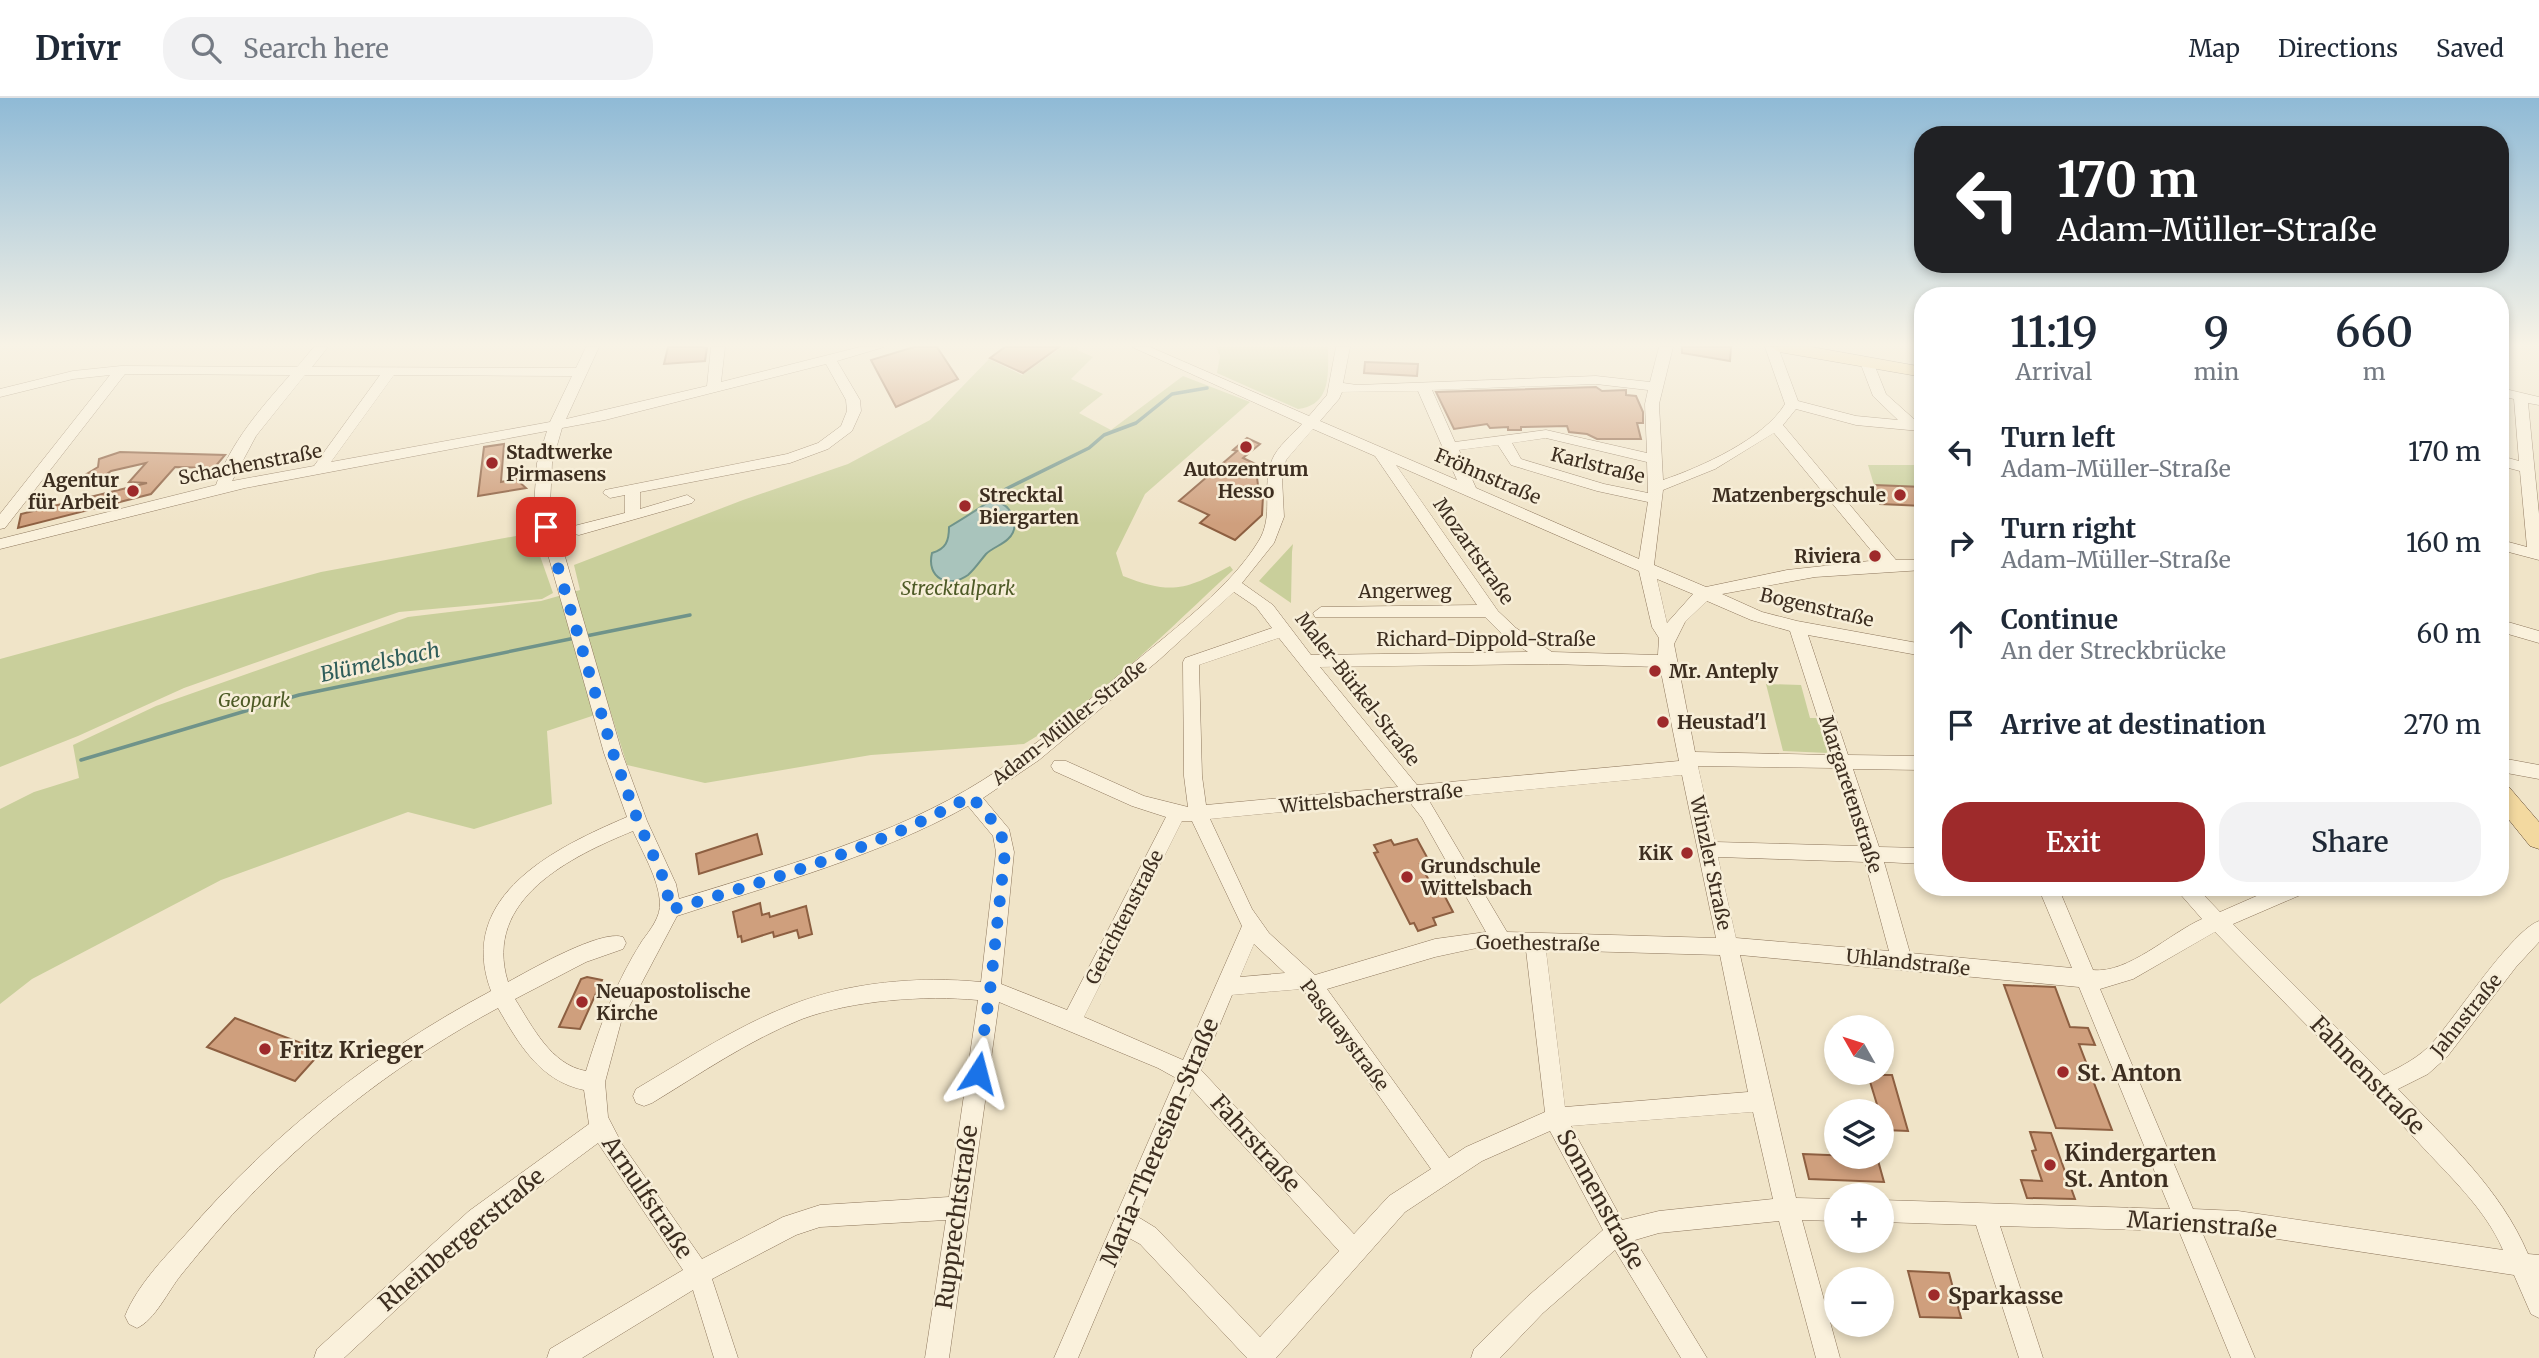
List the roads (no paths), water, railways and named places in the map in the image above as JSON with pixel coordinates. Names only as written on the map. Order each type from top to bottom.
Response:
[{"type":"main road","points":[[2509,803],[2539,839]]},
{"type":"street","points":[[0,524],[91,406]]},
{"type":"street","points":[[223,488],[235,457],[275,406]]},
{"type":"street","points":[[318,470],[365,406]]},
{"type":"street","points":[[565,406],[555,427],[542,477],[540,493],[546,527],[613,753],[638,821],[666,884],[670,910],[616,1009],[600,1052],[594,1082],[573,1079],[550,1066],[500,995],[493,971],[493,944],[501,919],[516,895],[560,856],[638,821]]},
{"type":"street","name":"Schachenstraße","points":[[0,544],[223,488],[555,427],[641,406]]},
{"type":"street","points":[[610,493],[811,452],[833,440],[847,428],[855,411],[854,406]]},
{"type":"street","name":"Fröhnstraße","points":[[1272,406],[1704,594]]},
{"type":"street","points":[[1432,406],[1469,490]]},
{"type":"street","points":[[1652,406],[1656,493],[1646,567],[1660,627],[1667,638],[1694,602],[1704,594],[1780,578],[1892,565],[1914,566]]},
{"type":"street","points":[[1656,493],[1730,455],[1775,425],[1787,414],[1791,406]]},
{"type":"street","points":[[1798,406],[1858,423],[1914,428]]},
{"type":"street","points":[[1892,406],[1914,424]]},
{"type":"street","points":[[2509,547],[2537,554],[2522,406]]},
{"type":"street","name":"Adam-Müller-Straße","points":[[670,910],[827,860],[895,834],[971,796],[1033,755],[1233,585],[1254,561],[1273,529],[1277,500],[1275,478],[1279,458],[1327,407]]},
{"type":"street","points":[[1775,425],[1892,565]]},
{"type":"street","points":[[1450,447],[1553,434],[1654,459]]},
{"type":"street","name":"Karlstraße","points":[[1502,439],[1513,459],[1523,465],[1602,488],[1656,493]]},
{"type":"street","name":"Mozartstraße","points":[[1379,453],[1489,611],[1510,632],[1549,658]]},
{"type":"street","points":[[2509,463],[2528,468]]},
{"type":"street","points":[[632,516],[633,488]]},
{"type":"street","points":[[579,530],[687,500]]},
{"type":"street","name":"Maler-Bürkel-Straße","points":[[1233,585],[1264,603],[1305,661],[1415,794],[1429,813],[1501,940]]},
{"type":"street","name":"Bogenstraße","points":[[1704,594],[1757,616],[1914,648]]},
{"type":"street","name":"Angerweg","points":[[1321,612],[1489,611]]},
{"type":"street","name":"Margaretenstraße","points":[[1797,626],[1872,854],[1902,962]]},
{"type":"street","points":[[2509,628],[2539,637]]},
{"type":"street","name":"Pasquaystraße","points":[[1282,631],[1191,662],[1193,776],[1198,813],[1252,926],[1274,952],[1309,983],[1445,1171]]},
{"type":"street","name":"Winzler Straße","points":[[1667,638],[1667,661],[1761,1101],[1828,1358]]},
{"type":"street","name":"Richard-Dippold-Straße","points":[[1305,661],[1549,658],[1667,661]]},
{"type":"street","name":"Wittelsbacherstraße","points":[[1060,766],[1177,813],[1198,813],[1415,794],[1689,763],[1914,762]]},
{"type":"street","points":[[2509,766],[2539,772]]},
{"type":"street","name":"Rupprechtstraße","points":[[937,1358],[990,991],[1005,843],[996,825],[971,796]]},
{"type":"street","name":"Gerichtenstraße","points":[[1072,1021],[1177,813]]},
{"type":"street","points":[[1709,849],[1914,856]]},
{"type":"street","points":[[2052,896],[2243,1358]]},
{"type":"street","name":"Fahnenstraße","points":[[2192,896],[2382,1087],[2487,1203],[2530,1265],[2539,1306]]},
{"type":"street","name":"Uhlandstraße","points":[[1729,947],[2102,980],[2126,973],[2177,940],[2277,896]]},
{"type":"street","name":"Maria-Theresien-Straße","points":[[1066,1358],[1252,926]]},
{"type":"street","name":"Jahnstraße","points":[[2382,1087],[2421,1068],[2440,1050],[2509,961],[2539,929]]},
{"type":"street","name":"Goethestraße","points":[[1226,987],[1309,983],[1435,948],[1478,940],[1729,947]]},
{"type":"street","name":"Sonnenstraße","points":[[1535,942],[1562,1134],[1617,1233],[1695,1358]]},
{"type":"street","points":[[137,1316],[155,1287],[234,1196],[312,1122],[391,1060],[500,995],[596,948],[616,943]]},
{"type":"street","points":[[644,1096],[711,1054],[796,1012],[881,992],[990,991]]},
{"type":"street","name":"Fahrstraße","points":[[990,991],[1018,998],[1187,1072],[1211,1092],[1353,1250]]},
{"type":"street","name":"Arnulfstraße","points":[[594,1082],[594,1103],[601,1128],[614,1152],[683,1247],[698,1274],[726,1358]]},
{"type":"street","points":[[1126,1223],[1148,1236],[1263,1356],[1396,1204],[1445,1171],[1504,1139],[1558,1120],[1588,1114],[1761,1101]]},
{"type":"street","name":"Rheinbergerstraße","points":[[326,1358],[477,1219],[601,1128]]},
{"type":"street","points":[[559,1358],[698,1274],[791,1224],[821,1216],[957,1208]]},
{"type":"street","points":[[1483,1358],[1535,1305],[1617,1233],[1659,1222],[1787,1209],[1824,1210]]},
{"type":"street","name":"Marienstraße","points":[[1894,1211],[2238,1222],[2530,1265]]},
{"type":"street","points":[[1984,1213],[2031,1358]]},
{"type":"water","points":[[1006,489],[1009,493],[1001,503],[1014,519],[1012,535],[986,554],[968,575],[953,581],[940,579],[932,569],[932,553],[946,544],[949,527]]},
{"type":"waterway","points":[[1006,489],[1089,448],[1104,435],[1136,423],[1157,406]]},
{"type":"waterway","name":"Blümelsbach","points":[[586,636],[690,615]]},
{"type":"waterway","name":"Blümelsbach","points":[[81,760],[299,695],[575,638]]},
{"type":"place","name":"Autozentrum Hesso","points":[[1246,447]]},
{"type":"place","name":"Stadtwerke Pirmasens","points":[[492,463]]},
{"type":"place","name":"Agentur für Arbeit","points":[[133,491]]},
{"type":"place","name":"Matzenbergschule","points":[[1900,495]]},
{"type":"place","name":"Strecktal Biergarten","points":[[965,506]]},
{"type":"place","name":"Riviera","points":[[1875,556]]},
{"type":"place","name":"Mr. Anteply","points":[[1655,671]]},
{"type":"place","name":"Heustad'l","points":[[1663,722]]},
{"type":"place","name":"KiK","points":[[1687,853]]},
{"type":"place","name":"Grundschule Wittelsbach","points":[[1407,877]]},
{"type":"place","name":"Neuapostolische Kirche","points":[[582,1002]]},
{"type":"place","name":"Fritz Krieger","points":[[265,1049]]},
{"type":"place","name":"St. Anton","points":[[2063,1072]]},
{"type":"place","name":"Kindergarten St. Anton","points":[[2050,1165]]},
{"type":"place","name":"Sparkasse","points":[[1934,1295]]},
{"type":"park label","name":"Strecktalpark","points":[[958,588]]},
{"type":"park label","name":"Geopark","points":[[254,700]]}]
